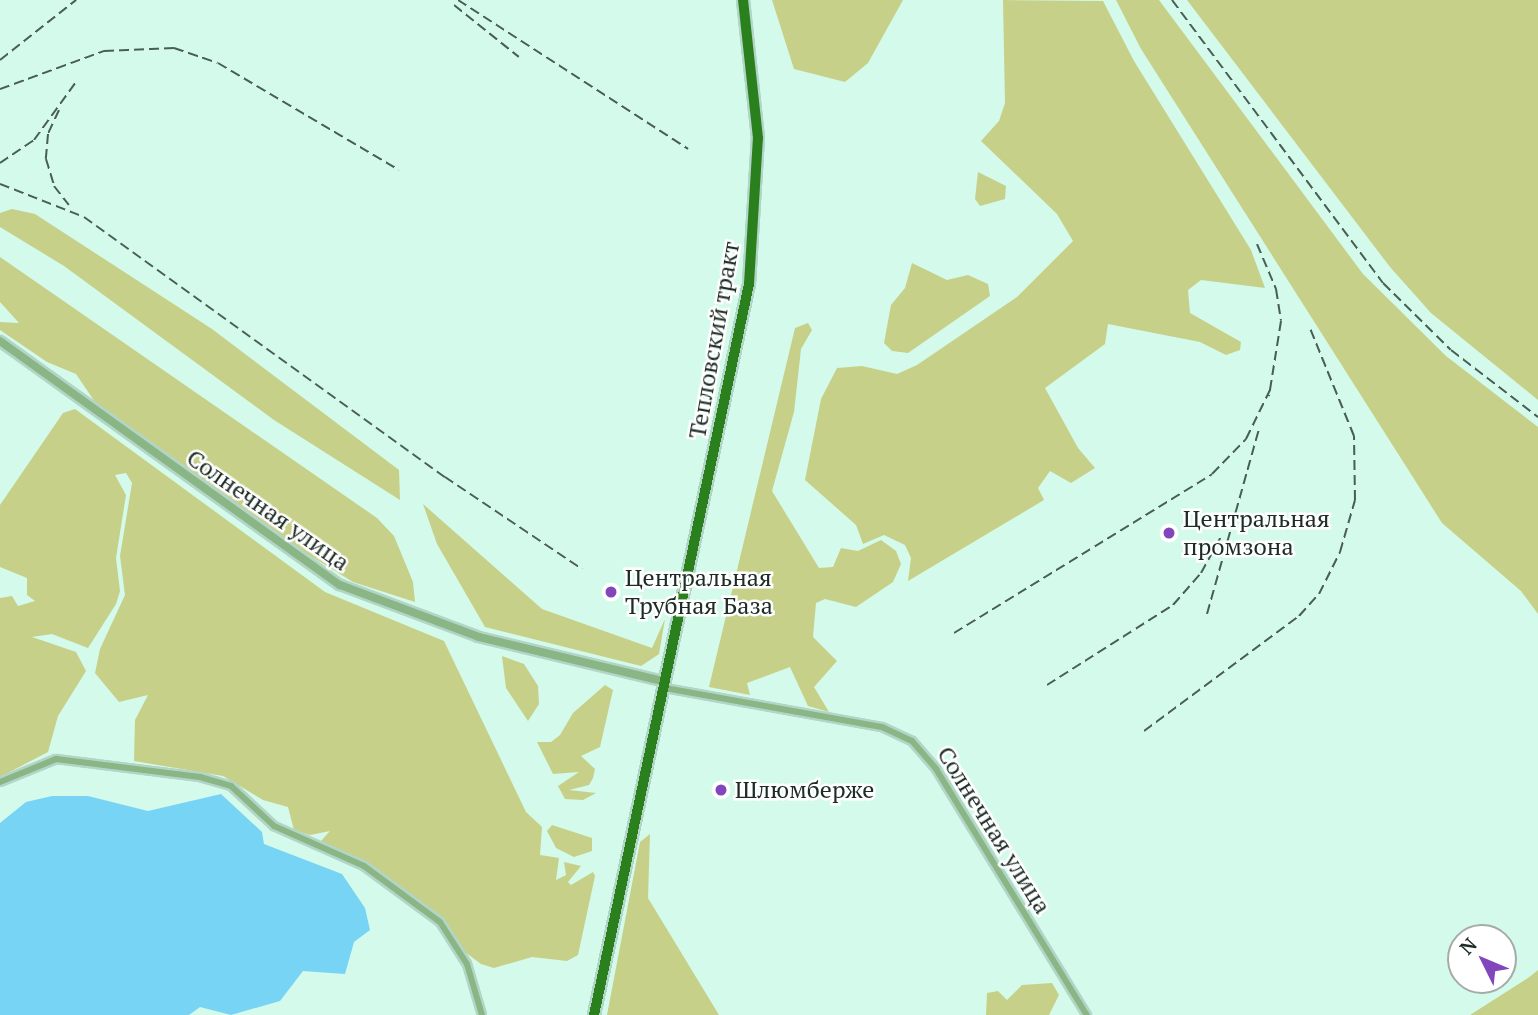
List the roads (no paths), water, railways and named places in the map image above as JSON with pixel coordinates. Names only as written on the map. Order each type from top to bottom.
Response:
[{"type":"main road","name":"Тепловский тракт","points":[[594,1015],[736,361],[753,243],[758,138],[743,0]]},
{"type":"street","name":"Солнечная улица","points":[[0,341],[340,585],[479,638],[665,685],[882,727],[912,741],[936,769],[1087,1015]]},
{"type":"street","points":[[0,782],[56,760],[200,777],[231,786],[274,825],[364,866],[440,922],[467,964],[482,1015]]},
{"type":"water","points":[[221,794],[262,832],[264,844],[342,874],[365,908],[370,930],[354,942],[345,974],[303,971],[280,1001],[231,1015],[200,1007],[189,1015],[0,1015],[0,823],[26,802],[52,796],[88,796],[148,811]]},
{"type":"railway","points":[[0,60],[76,0]]},
{"type":"railway","points":[[458,0],[688,149]]},
{"type":"railway","points":[[1172,0],[1383,283],[1451,350],[1538,417]]},
{"type":"railway","points":[[454,5],[519,57]]},
{"type":"railway","points":[[0,89],[104,51],[174,48],[218,63],[399,170]]},
{"type":"railway","points":[[0,163],[34,140],[76,82]]},
{"type":"railway","points":[[59,110],[48,134],[46,159],[54,186],[69,205]]},
{"type":"railway","points":[[0,184],[84,217],[445,477],[582,569]]},
{"type":"railway","points":[[1257,244],[1276,289],[1281,321],[1269,396]]},
{"type":"railway","points":[[1144,731],[1299,616],[1319,594],[1340,552],[1355,500],[1354,436],[1309,326]]},
{"type":"railway","points":[[954,633],[1212,474],[1246,439],[1271,388]]},
{"type":"railway","points":[[1207,614],[1260,426]]},
{"type":"railway","points":[[1047,685],[1173,605],[1201,573],[1222,535]]},
{"type":"place","name":"Центральная промзона","points":[[1169,533]]},
{"type":"place","name":"Центральная Трубная База","points":[[611,592]]},
{"type":"place","name":"Шлюмберже","points":[[721,790]]}]
